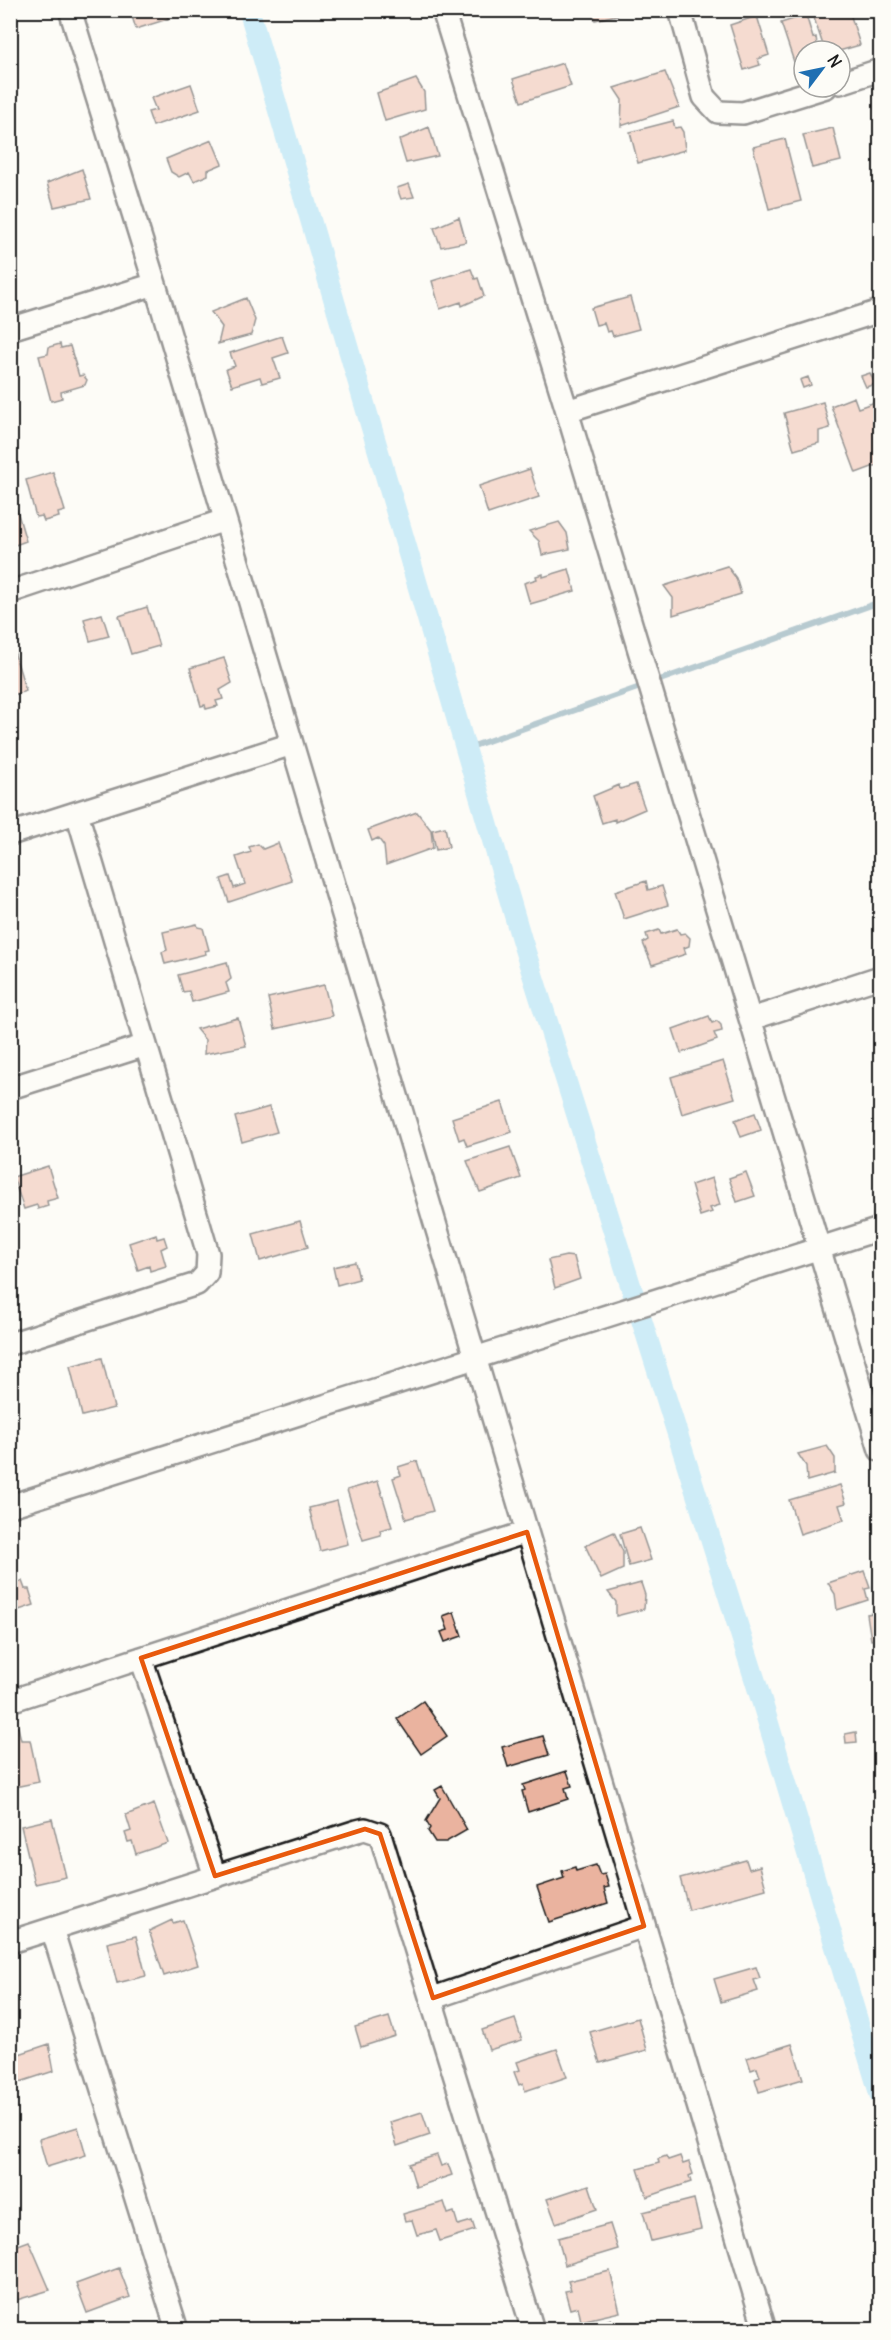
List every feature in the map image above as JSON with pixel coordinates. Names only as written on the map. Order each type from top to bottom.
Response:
[{"type":"street","points":[[70,10],[225,520],[765,2330]]},
{"type":"street","points":[[443,10],[567,411],[880,1450]]},
{"type":"street","points":[[680,10],[704,97],[718,112],[743,112],[792,97]]},
{"type":"street","points":[[852,79],[880,70]]},
{"type":"street","points":[[10,328],[154,284]]},
{"type":"street","points":[[567,411],[880,311]]},
{"type":"street","points":[[10,592],[225,520]]},
{"type":"street","points":[[10,834],[292,744]]},
{"type":"street","points":[[10,1344],[197,1284],[207,1273],[207,1254],[77,813]]},
{"type":"street","points":[[751,1019],[880,977]]},
{"type":"street","points":[[10,1088],[146,1045]]},
{"type":"street","points":[[10,1506],[880,1229]]},
{"type":"street","points":[[10,1701],[527,1532]]},
{"type":"street","points":[[141,1658],[215,1876]]},
{"type":"street","points":[[10,1942],[365,1828],[380,1834],[433,1998],[533,2330]]},
{"type":"street","points":[[433,1998],[644,1926]]},
{"type":"street","points":[[52,1929],[177,2330]]},
{"type":"highlighted area","points":[[527,1532],[644,1926],[433,1998],[380,1834],[365,1829],[215,1876],[141,1658]]},
{"type":"building","points":[[130,10],[168,10],[168,19],[136,29]]},
{"type":"building","points":[[593,10],[620,10],[621,14],[595,20]]},
{"type":"building","points":[[827,10],[849,10],[860,45],[852,47],[852,39],[821,39],[813,15]]},
{"type":"building","points":[[806,15],[813,38],[816,37],[816,39],[792,39],[792,56],[781,23]]},
{"type":"building","points":[[757,16],[769,55],[758,59],[760,65],[744,70],[730,25]]},
{"type":"building","points":[[563,63],[571,86],[521,102],[513,79]]},
{"type":"building","points":[[665,72],[679,107],[621,126],[622,100],[614,88]]},
{"type":"building","points":[[416,79],[424,92],[425,109],[385,121],[377,93]]},
{"type":"building","points":[[191,84],[200,110],[153,126],[148,112],[156,110],[151,98]]},
{"type":"building","points":[[673,121],[675,128],[680,127],[683,132],[685,150],[638,163],[630,132]]},
{"type":"building","points":[[429,127],[438,156],[406,163],[399,140]]},
{"type":"building","points":[[833,128],[841,161],[812,168],[803,135]]},
{"type":"building","points":[[785,139],[801,201],[769,209],[753,147]]},
{"type":"building","points":[[212,140],[222,164],[208,170],[208,175],[194,181],[189,172],[179,177],[171,172],[166,159]]},
{"type":"building","points":[[82,169],[91,199],[54,207],[47,183]]},
{"type":"building","points":[[409,184],[414,197],[401,199],[397,188]]},
{"type":"building","points":[[459,217],[466,242],[441,247],[434,228]]},
{"type":"building","points":[[471,269],[475,279],[478,278],[484,296],[462,306],[461,302],[440,309],[432,281]]},
{"type":"building","points":[[630,297],[639,329],[613,336],[611,331],[607,332],[604,323],[596,325],[591,308]]},
{"type":"building","points":[[246,298],[255,320],[251,335],[218,344],[222,327],[211,312]]},
{"type":"building","points":[[282,336],[288,353],[273,358],[280,378],[262,383],[260,377],[232,386],[226,369],[235,366],[230,353]]},
{"type":"building","points":[[60,344],[61,348],[70,346],[79,376],[83,375],[87,380],[85,385],[61,392],[62,398],[51,401],[39,356],[48,354],[49,347]]},
{"type":"building","points":[[870,373],[875,384],[866,387],[861,376]]},
{"type":"building","points":[[808,377],[811,385],[803,388],[800,380]]},
{"type":"building","points":[[854,397],[858,408],[878,401],[880,407],[880,464],[856,473],[831,406]]},
{"type":"building","points":[[823,402],[830,428],[819,431],[819,443],[794,450],[784,413]]},
{"type":"building","points":[[530,469],[539,497],[488,514],[479,486]]},
{"type":"building","points":[[53,472],[65,511],[58,513],[59,517],[44,521],[42,516],[36,517],[26,480]]},
{"type":"building","points":[[16,507],[26,541],[10,547],[10,508]]},
{"type":"building","points":[[559,522],[567,533],[570,549],[542,555],[539,541],[529,531]]},
{"type":"building","points":[[727,566],[736,578],[741,594],[673,615],[673,598],[664,586]]},
{"type":"building","points":[[569,569],[575,591],[530,604],[524,583],[537,579],[536,576],[543,574],[543,577]]},
{"type":"building","points":[[147,607],[159,646],[131,654],[119,616]]},
{"type":"building","points":[[102,614],[109,636],[90,641],[84,619]]},
{"type":"building","points":[[12,645],[26,691],[10,696],[10,646]]},
{"type":"building","points":[[224,658],[232,683],[220,690],[223,699],[216,701],[218,706],[206,709],[205,705],[201,706],[190,668]]},
{"type":"building","points":[[636,784],[645,809],[615,822],[615,819],[602,823],[593,796],[619,785],[620,789]]},
{"type":"building","points":[[417,812],[431,830],[433,848],[386,865],[384,846],[378,838],[372,841],[368,830]]},
{"type":"building","points":[[445,827],[449,847],[436,850],[432,830]]},
{"type":"building","points":[[278,843],[292,881],[229,902],[221,879],[230,876],[234,888],[245,884],[236,857],[251,852],[249,847],[258,844],[263,849]]},
{"type":"building","points":[[646,881],[648,890],[662,886],[668,905],[624,919],[615,891]]},
{"type":"building","points":[[197,924],[198,927],[203,928],[209,950],[205,951],[206,954],[165,964],[162,952],[167,950],[163,932]]},
{"type":"building","points":[[677,929],[680,934],[685,933],[690,938],[689,946],[684,948],[686,954],[652,965],[643,943],[648,940],[646,934],[659,930],[661,934]]},
{"type":"building","points":[[227,962],[231,979],[226,983],[229,992],[192,1002],[189,991],[183,992],[178,975]]},
{"type":"building","points":[[324,985],[332,1016],[275,1029],[268,998]]},
{"type":"building","points":[[709,1016],[712,1023],[717,1021],[721,1025],[722,1031],[714,1033],[717,1040],[681,1053],[673,1029]]},
{"type":"building","points":[[238,1018],[246,1046],[204,1054],[205,1040],[196,1029]]},
{"type":"building","points":[[723,1061],[735,1098],[682,1114],[671,1077]]},
{"type":"building","points":[[502,1102],[512,1132],[467,1146],[464,1138],[459,1140],[452,1118]]},
{"type":"building","points":[[269,1107],[277,1132],[242,1142],[235,1117]]},
{"type":"building","points":[[755,1113],[761,1130],[741,1137],[735,1120]]},
{"type":"building","points":[[510,1147],[521,1178],[480,1192],[467,1161]]},
{"type":"building","points":[[48,1166],[58,1198],[47,1201],[48,1206],[38,1209],[37,1205],[24,1209],[13,1177]]},
{"type":"building","points":[[746,1172],[755,1196],[737,1202],[729,1178]]},
{"type":"building","points":[[712,1178],[720,1205],[710,1208],[712,1212],[700,1216],[691,1185]]},
{"type":"building","points":[[300,1221],[308,1247],[260,1261],[253,1234]]},
{"type":"building","points":[[156,1234],[157,1239],[164,1237],[167,1246],[161,1249],[166,1266],[150,1271],[149,1266],[138,1270],[129,1243]]},
{"type":"building","points":[[566,1256],[574,1257],[580,1279],[555,1288],[548,1260]]},
{"type":"building","points":[[355,1262],[359,1279],[337,1285],[333,1267]]},
{"type":"building","points":[[102,1358],[114,1408],[82,1416],[70,1366]]},
{"type":"building","points":[[827,1446],[835,1458],[835,1473],[807,1481],[806,1466],[798,1454]]},
{"type":"building","points":[[417,1461],[433,1511],[406,1519],[393,1478],[401,1475],[398,1467]]},
{"type":"building","points":[[378,1481],[392,1527],[380,1530],[381,1535],[363,1540],[347,1490]]},
{"type":"building","points":[[840,1485],[846,1503],[839,1505],[844,1520],[800,1534],[789,1500]]},
{"type":"building","points":[[337,1501],[348,1544],[320,1551],[309,1508]]},
{"type":"building","points":[[640,1528],[651,1560],[629,1566],[620,1534]]},
{"type":"building","points":[[614,1532],[623,1552],[623,1569],[601,1579],[585,1545]]},
{"type":"building","points":[[864,1571],[870,1588],[865,1589],[868,1600],[837,1610],[835,1594],[828,1583]]},
{"type":"building","points":[[22,1581],[25,1589],[29,1589],[34,1605],[10,1613],[10,1585]]},
{"type":"building","points":[[641,1583],[645,1595],[644,1609],[616,1616],[616,1602],[608,1592]]},
{"type":"building","points":[[454,1612],[462,1636],[445,1642],[441,1632],[448,1630],[443,1616]]},
{"type":"building","points":[[880,1612],[880,1639],[871,1640],[867,1614]]},
{"type":"building","points":[[423,1701],[447,1736],[421,1754],[397,1719]]},
{"type":"building","points":[[18,1727],[21,1740],[30,1740],[39,1782],[10,1788],[10,1728]]},
{"type":"building","points":[[856,1732],[857,1742],[846,1743],[845,1734]]},
{"type":"building","points":[[543,1736],[549,1755],[508,1767],[502,1747]]},
{"type":"building","points":[[567,1771],[572,1786],[565,1788],[568,1799],[528,1812],[522,1791],[525,1790],[523,1785]]},
{"type":"building","points":[[442,1786],[467,1830],[446,1842],[435,1842],[428,1831],[430,1828],[426,1821],[440,1798],[435,1790]]},
{"type":"building","points":[[154,1804],[168,1843],[136,1854],[132,1841],[128,1842],[125,1833],[131,1831],[126,1815]]},
{"type":"building","points":[[52,1819],[66,1877],[35,1884],[21,1826]]},
{"type":"building","points":[[746,1860],[749,1869],[760,1866],[766,1889],[689,1910],[680,1878]]},
{"type":"building","points":[[596,1865],[600,1875],[605,1874],[609,1887],[604,1888],[608,1903],[549,1922],[537,1887],[564,1878],[562,1871],[575,1867],[576,1871]]},
{"type":"building","points":[[172,1920],[173,1923],[183,1920],[198,1965],[164,1976],[149,1931]]},
{"type":"building","points":[[136,1936],[146,1976],[117,1983],[107,1943]]},
{"type":"building","points":[[756,1967],[760,1978],[754,1980],[758,1991],[721,2002],[714,1979]]},
{"type":"building","points":[[389,2017],[395,2036],[361,2047],[355,2027]]},
{"type":"building","points":[[638,2018],[647,2050],[600,2063],[590,2032]]},
{"type":"building","points":[[515,2019],[522,2040],[489,2050],[482,2030]]},
{"type":"building","points":[[49,2044],[54,2071],[17,2083],[10,2070],[10,2057]]},
{"type":"building","points":[[792,2044],[803,2079],[759,2092],[755,2079],[760,2077],[757,2068],[751,2070],[747,2058]]},
{"type":"building","points":[[557,2049],[567,2077],[525,2091],[523,2083],[519,2085],[514,2072],[520,2070],[517,2062]]},
{"type":"building","points":[[422,2112],[430,2135],[397,2146],[390,2122]]},
{"type":"building","points":[[78,2127],[86,2155],[47,2167],[39,2139]]},
{"type":"building","points":[[437,2155],[441,2166],[448,2164],[452,2175],[416,2187],[409,2164]]},
{"type":"building","points":[[666,2156],[668,2160],[680,2156],[683,2164],[689,2162],[693,2174],[689,2176],[691,2182],[647,2197],[638,2169],[659,2163],[658,2159]]},
{"type":"building","points":[[589,2185],[597,2209],[556,2223],[547,2199]]},
{"type":"building","points":[[694,2199],[701,2229],[651,2241],[643,2212]]},
{"type":"building","points":[[444,2202],[448,2214],[454,2212],[458,2225],[472,2221],[475,2230],[440,2241],[436,2230],[417,2235],[412,2220],[405,2221],[403,2214]]},
{"type":"building","points":[[610,2224],[618,2249],[565,2265],[558,2238]]},
{"type":"building","points":[[29,2241],[50,2290],[10,2302],[10,2248]]},
{"type":"building","points":[[119,2268],[130,2297],[87,2313],[76,2284]]},
{"type":"building","points":[[610,2271],[620,2312],[581,2321],[578,2307],[570,2309],[565,2291],[571,2290],[568,2281]]},
{"type":"building","points":[[611,2319],[615,2330],[595,2330],[594,2325]]},
{"type":"waterway","points":[[249,10],[522,941],[762,1702],[880,2095]]},
{"type":"waterway","points":[[465,749],[880,602]]}]
